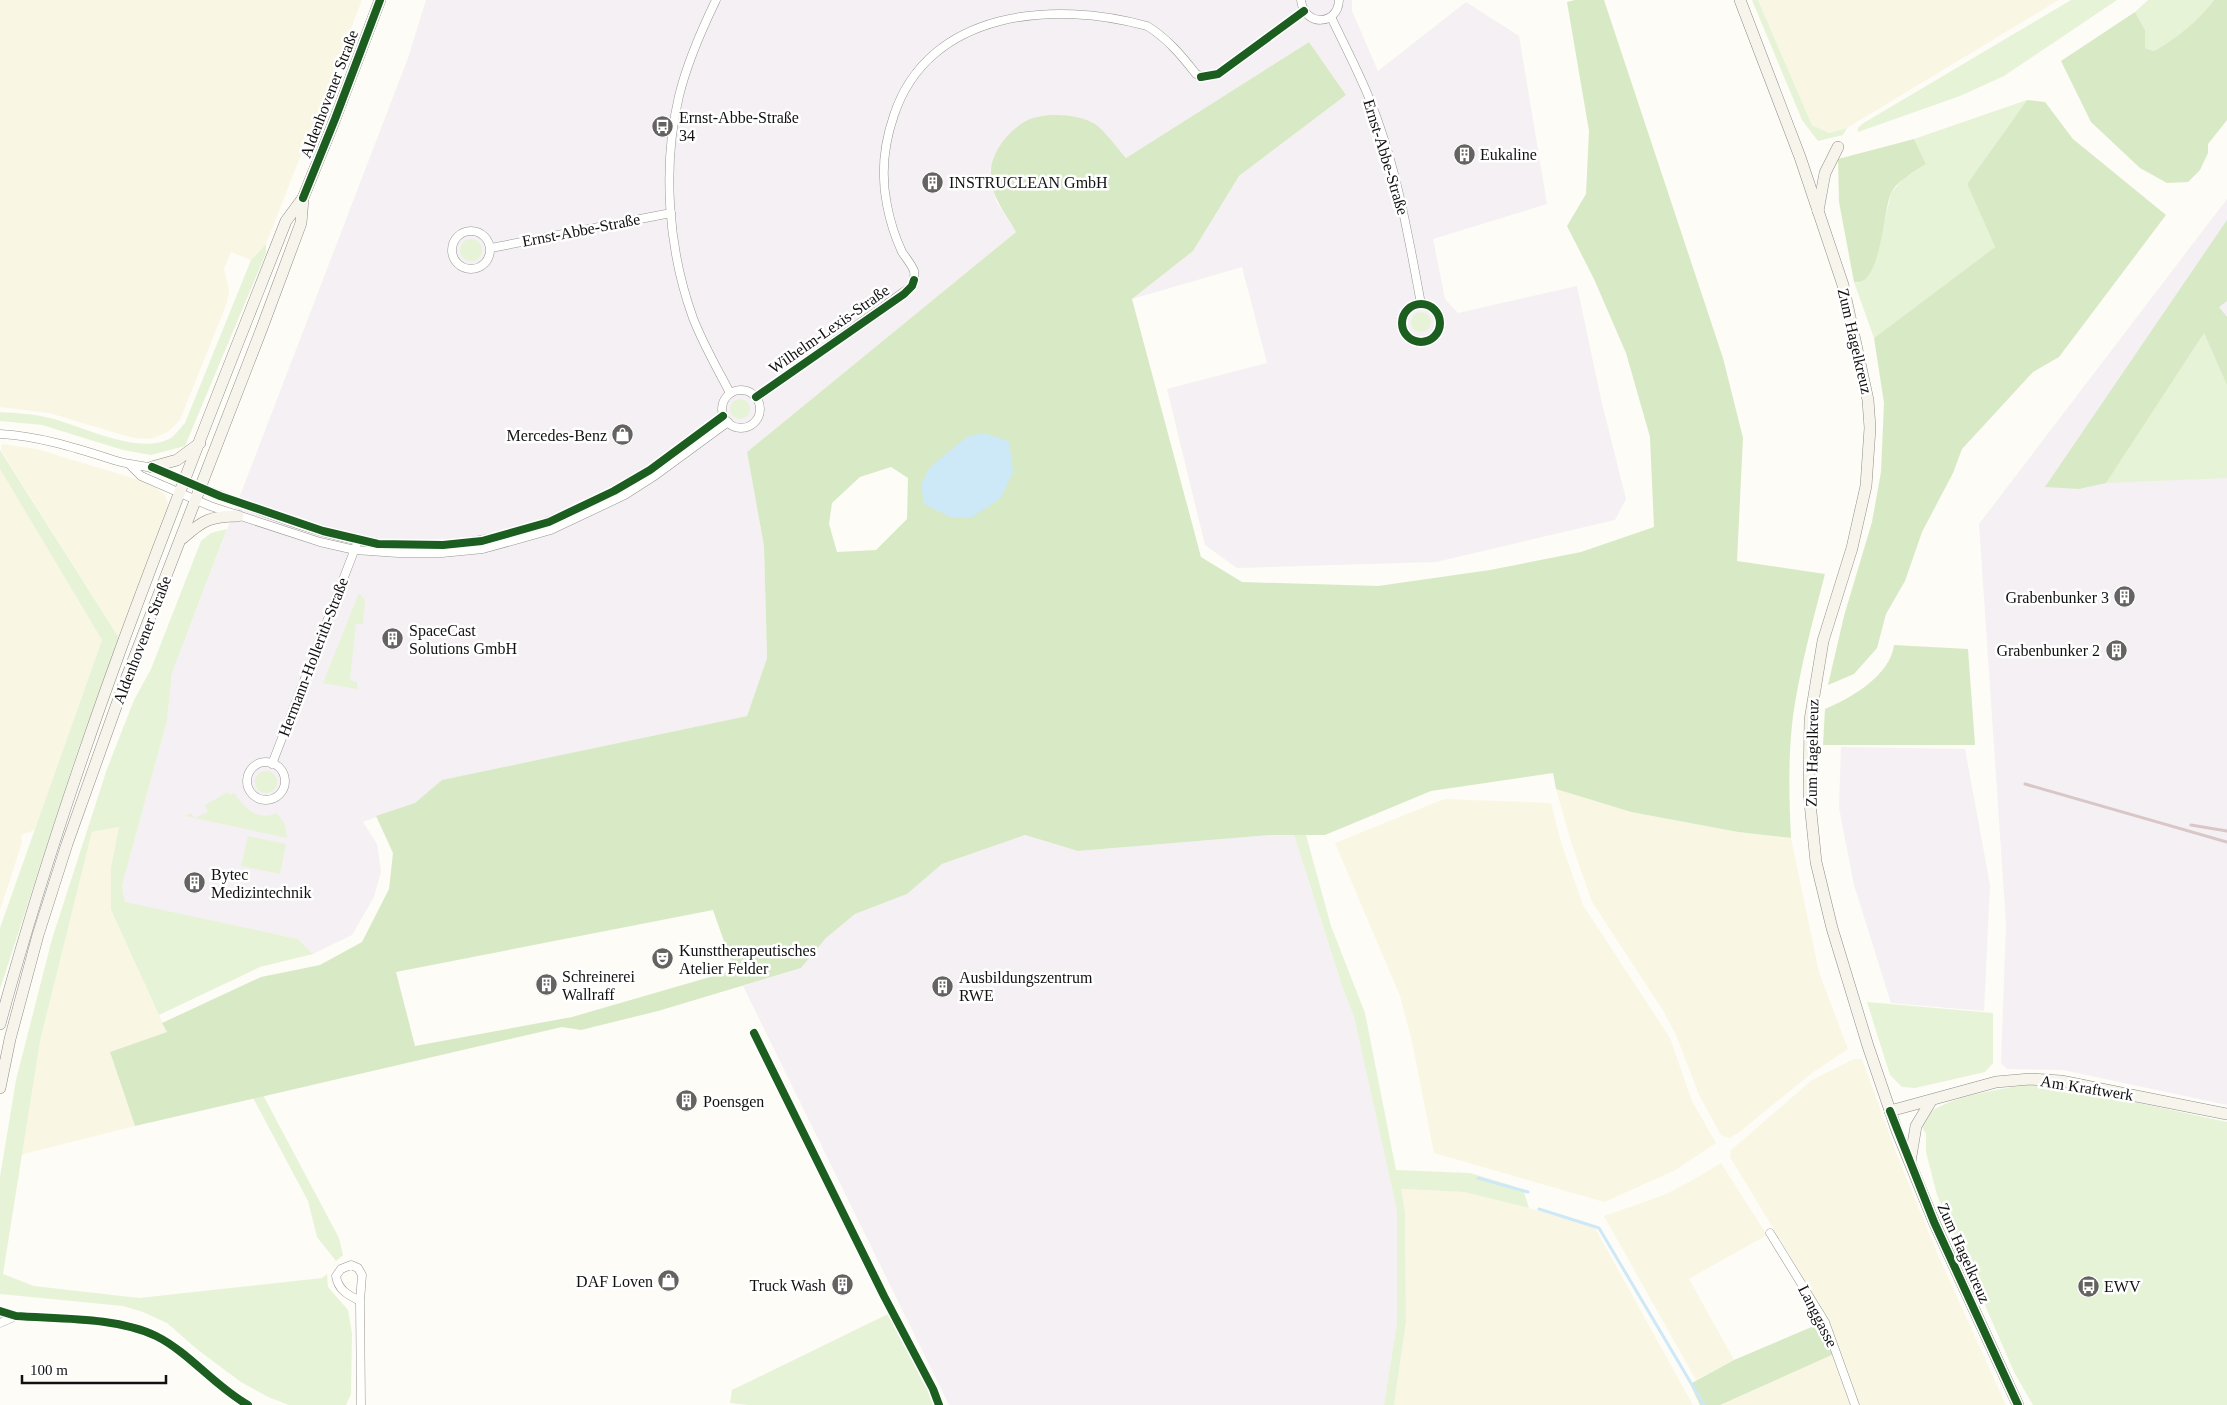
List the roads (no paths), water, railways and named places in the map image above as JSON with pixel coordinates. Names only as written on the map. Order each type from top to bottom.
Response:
[{"type":"main road","name":"Aldenhovener Straße","points":[[0,1024],[25,931],[54,839],[112,671],[286,221],[302,198],[335,119],[380,0]]},
{"type":"main road","name":"Zum Hagelkreuz","points":[[1740,0],[1800,157],[1843,286],[1868,400],[1870,428],[1866,486],[1861,514],[1823,641],[1810,720],[1809,793],[1816,862],[1832,928],[1890,1111],[1934,1222],[2018,1405]]},
{"type":"main road","points":[[1818,215],[1825,173],[1838,147]]},
{"type":"main road","name":"Aldenhovener Straße","points":[[0,1088],[10,1039],[36,944],[67,844],[123,687],[182,539],[301,224],[302,198]]},
{"type":"main road","points":[[152,468],[177,460],[200,443]]},
{"type":"main road","points":[[182,539],[203,521],[221,516],[238,516]]},
{"type":"main road","name":"Am Kraftwerk","points":[[1890,1111],[1996,1082],[2038,1079],[2061,1081],[2227,1114]]},
{"type":"main road","points":[[1910,1162],[1916,1126],[1931,1100]]},
{"type":"street","points":[[716,0],[702,28],[679,96],[672,147],[671,213],[676,258],[693,317],[709,354],[730,393]]},
{"type":"street","points":[[1301,0],[1304,11],[1313,19],[1325,20],[1337,11],[1339,0]]},
{"type":"street","points":[[1106,9],[1148,27],[1165,39],[1196,74],[1201,77],[1210,77],[1218,74],[1304,11]]},
{"type":"street","name":"Ernst-Abbe-Straße","points":[[1330,17],[1367,93],[1379,125],[1408,233],[1421,304]]},
{"type":"street","name":"Wilhelm-Lexis-Straße","points":[[756,397],[912,286],[914,270],[893,230],[886,204],[884,175],[886,143],[894,114],[906,88],[924,63],[947,39],[974,20]]},
{"type":"street","name":"Ernst-Abbe-Straße","points":[[491,248],[671,213]]},
{"type":"street","points":[[474,231],[485,236],[491,248],[488,260],[484,265],[472,269],[460,266],[452,249],[453,243],[461,233],[474,231]]},
{"type":"street","points":[[1421,304],[1427,304],[1436,311],[1440,322],[1437,333],[1433,338],[1423,342],[1409,338],[1402,326],[1403,316],[1408,309],[1421,304]]},
{"type":"street","points":[[741,390],[752,393],[756,397],[760,408],[756,420],[746,427],[733,426],[726,419],[722,405],[730,393],[741,390]]},
{"type":"street","points":[[0,434],[40,438],[130,465],[152,468],[282,518],[358,539],[398,545],[442,545],[482,541],[549,522],[614,492],[726,419]]},
{"type":"street","points":[[130,465],[141,476],[196,500],[238,516],[320,542],[354,550],[442,553],[483,549],[551,530],[625,495],[653,477],[726,419]]},
{"type":"street","name":"Hermann-Hollerith-Straße","points":[[272,764],[358,539]]},
{"type":"street","points":[[272,764],[282,771],[284,788],[275,798],[263,800],[252,793],[249,788],[249,775],[257,765],[272,764]]},
{"type":"street","points":[[754,1033],[884,1296],[933,1389],[939,1405]]},
{"type":"street","name":"Langgasse","points":[[1770,1233],[1825,1322],[1855,1405]]},
{"type":"street","points":[[360,1301],[346,1294],[337,1285],[336,1276],[341,1269],[351,1265],[358,1268],[362,1275],[360,1301],[361,1405]]},
{"type":"street","points":[[0,1311],[16,1316],[118,1323],[143,1330],[166,1342],[248,1405]]},
{"type":"street","points":[[0,1323],[16,1316]]},
{"type":"water","points":[[983,433],[1009,441],[1013,472],[1001,498],[971,518],[950,517],[924,504],[921,485],[930,467],[967,437]]},
{"type":"waterway","points":[[1478,1178],[1528,1192]]},
{"type":"waterway","points":[[1539,1209],[1599,1228],[1704,1405]]},
{"type":"railway","points":[[2025,784],[2227,842]]},
{"type":"railway","points":[[2191,825],[2227,831]]},
{"type":"place","name":"Ernst-Abbe-Straße 34","points":[[663,126]]},
{"type":"place","name":"Eukaline","points":[[1464,154]]},
{"type":"place","name":"INSTRUCLEAN GmbH","points":[[933,182]]},
{"type":"place","name":"Mercedes-Benz","points":[[623,435]]},
{"type":"place","name":"Grabenbunker 3","points":[[2125,597]]},
{"type":"place","name":"SpaceCast Solutions GmbH","points":[[393,639]]},
{"type":"place","name":"Grabenbunker 2","points":[[2116,650]]},
{"type":"place","name":"Bytec Medizintechnik","points":[[195,883]]},
{"type":"place","name":"Kunsttherapeutisches Atelier Felder","points":[[663,959]]},
{"type":"place","name":"Schreinerei Wallraff","points":[[546,985]]},
{"type":"place","name":"Ausbildungszentrum RWE","points":[[943,986]]},
{"type":"place","name":"Poensgen","points":[[687,1101]]},
{"type":"place","name":"DAF Loven","points":[[669,1281]]},
{"type":"place","name":"Truck Wash","points":[[842,1285]]},
{"type":"place","name":"EWV","points":[[2088,1286]]}]
